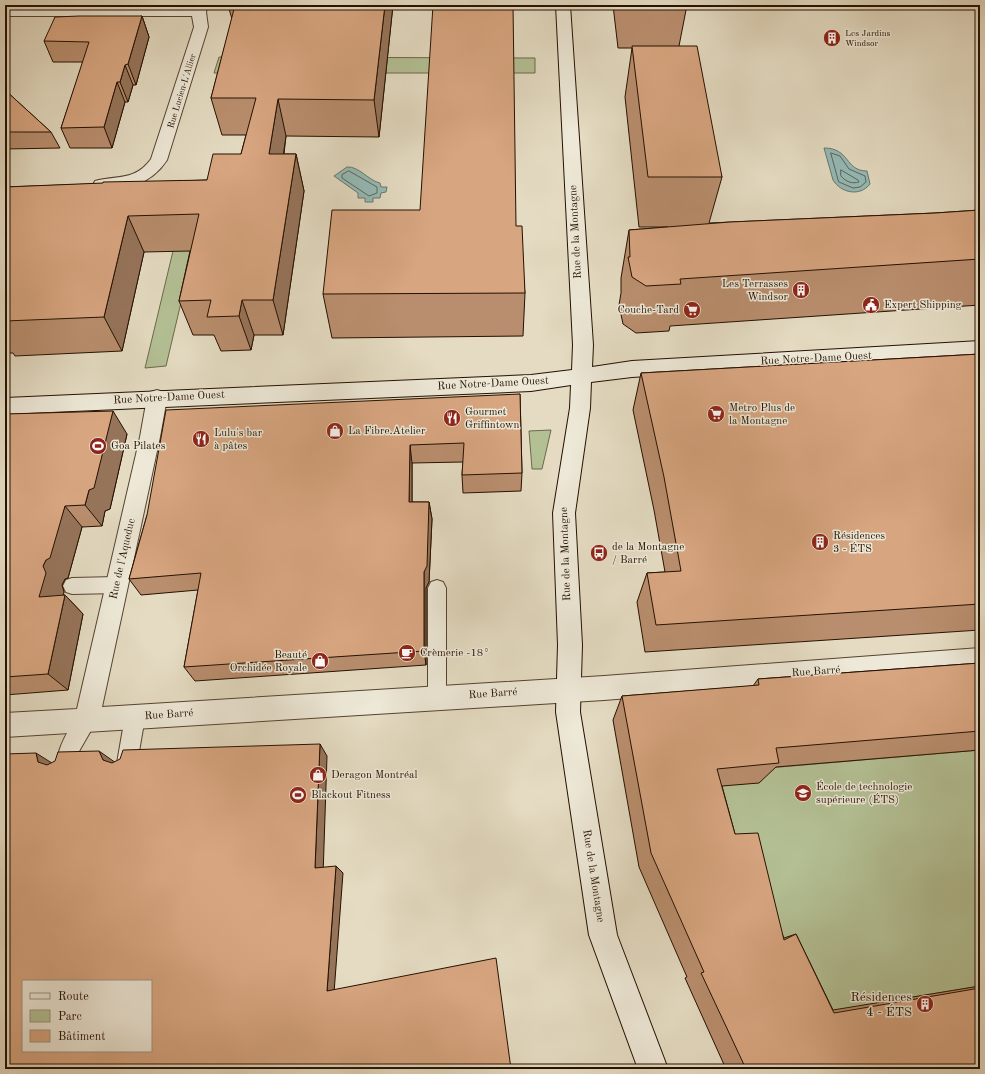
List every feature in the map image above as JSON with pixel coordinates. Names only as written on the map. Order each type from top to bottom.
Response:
[{"type":"street","name":"Rue de la Montagne","points":[[563,5],[583,345],[580,408],[564,513],[570,646],[568,712],[603,935],[653,1069]]},
{"type":"street","points":[[5,12],[200,9]]},
{"type":"street","name":"Rue Lucien-L'Allier","points":[[82,185],[123,183],[140,179],[150,173],[159,160],[201,27],[200,9]]},
{"type":"street","name":"Rue Notre-Dame Ouest","points":[[5,406],[157,398],[531,383],[632,369],[980,348]]},
{"type":"street","name":"Rue de l'Aqueduc","points":[[87,720],[157,398]]},
{"type":"street","name":"Rue Barré","points":[[5,725],[569,690],[980,659]]},
{"type":"lane","points":[[72,586],[117,585]]},
{"type":"lane","points":[[437,588],[437,697]]},
{"type":"lane","points":[[127,763],[135,717]]},
{"type":"lane","points":[[65,764],[69,749],[87,720]]},
{"type":"green space","points":[[219,57],[535,58],[535,73],[214,73]]},
{"type":"green space","points":[[180,180],[182,191],[202,214],[166,366],[145,368],[179,226],[157,194]]},
{"type":"green space","points":[[551,430],[542,469],[532,469],[529,431]]},
{"type":"green space","points":[[980,750],[980,986],[807,1015],[680,757],[756,769]]},
{"type":"water","points":[[824,148],[839,152],[855,167],[860,170],[867,171],[870,184],[861,191],[856,192],[851,192],[841,188],[833,180]]},
{"type":"water","points":[[347,167],[360,171],[372,180],[380,183],[381,187],[387,187],[386,192],[381,193],[380,198],[373,198],[373,202],[365,202],[365,198],[358,198],[358,193],[334,176]]},
{"type":"building","points":[[230,5],[385,5],[374,100],[278,99],[269,154],[296,154],[273,300],[242,300],[239,316],[207,317],[211,300],[179,301],[199,214],[128,216],[104,317],[5,321],[5,187],[103,182],[207,180],[213,154],[241,154],[256,98],[211,98],[234,9],[229,9]]},
{"type":"building","points":[[433,5],[513,5],[516,226],[522,226],[525,293],[323,294],[332,210],[420,210]]},
{"type":"building","points":[[142,16],[128,64],[125,65],[120,82],[117,82],[104,127],[61,128],[89,42],[44,41],[55,17]]},
{"type":"building","points":[[632,46],[697,46],[722,177],[648,177]]},
{"type":"building","points":[[5,90],[51,132],[5,132]]},
{"type":"building","points":[[980,210],[980,259],[680,279],[681,284],[646,286],[632,277],[628,257],[630,257],[629,230],[730,222]]},
{"type":"building","name":"Résidences 3 - ÉTS","points":[[980,354],[980,604],[656,625],[647,573],[681,571],[664,477],[641,373]]},
{"type":"building","points":[[520,394],[522,473],[462,475],[464,443],[410,445],[409,502],[429,502],[427,566],[424,572],[424,651],[184,667],[201,573],[129,579],[147,515],[166,410]]},
{"type":"building","points":[[113,411],[94,488],[89,490],[85,505],[65,506],[50,558],[46,560],[43,566],[46,573],[39,597],[65,595],[48,674],[5,677],[5,414]]},
{"type":"building","points":[[980,663],[980,731],[776,748],[779,763],[717,769],[735,834],[758,833],[784,940],[796,934],[834,1013],[980,988],[980,1069],[746,1069],[701,973],[704,972],[651,853],[622,696],[759,685],[758,679]]},
{"type":"building","points":[[320,744],[315,868],[336,866],[327,991],[496,958],[511,1069],[5,1069],[5,754],[36,753],[38,762],[47,765],[55,761],[58,752],[99,751],[103,760],[112,763],[120,759],[123,750]]},
{"type":"place","name":"Les Jardins Windsor","points":[[832,38]]},
{"type":"place","name":"Les Terrasses Windsor","points":[[801,290]]},
{"type":"place","name":"Expert Shipping","points":[[871,305]]},
{"type":"place","name":"Couche-Tard","points":[[692,310]]},
{"type":"place","name":"Metro Plus de la Montagne","points":[[716,414]]},
{"type":"place","name":"Gourmet Griffintown","points":[[452,418]]},
{"type":"place","name":"La Fibre.Atelier","points":[[335,431]]},
{"type":"place","name":"Lulu's bar à pâtes","points":[[201,439]]},
{"type":"place","name":"Goa Pilates","points":[[98,446]]},
{"type":"place","name":"Résidences 3 - ÉTS","points":[[820,542]]},
{"type":"place","name":"de la Montagne / Barré","points":[[599,553]]},
{"type":"place","name":"Crèmerie -18°","points":[[407,653]]},
{"type":"place","name":"Beauté Orchidée Royale","points":[[320,661]]},
{"type":"place","name":"Deragon Montréal","points":[[318,775]]},
{"type":"place","name":"École de technologie supérieure (ÉTS)","points":[[803,793]]},
{"type":"place","name":"Blackout Fitness","points":[[298,795]]},
{"type":"place","name":"Résidences 4 - ÉTS","points":[[925,1004]]}]
